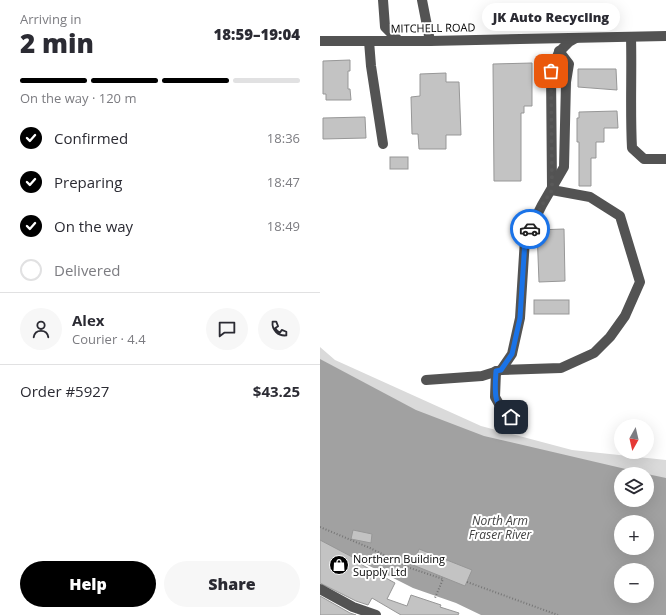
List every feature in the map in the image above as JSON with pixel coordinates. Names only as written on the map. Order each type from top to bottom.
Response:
[{"type":"street","points":[[383,0],[385,27],[399,41]]},
{"type":"street","points":[[422,0],[430,41]]},
{"type":"street","name":"MITCHELL ROAD","points":[[320,41],[430,41],[666,36]]},
{"type":"street","points":[[631,37],[632,82],[630,104],[632,148],[644,159],[666,159]]},
{"type":"street","points":[[552,190],[551,71],[559,52],[569,42],[576,38]]},
{"type":"street","points":[[369,41],[375,95],[383,144]]},
{"type":"street","points":[[518,420],[504,413],[495,398],[498,370],[512,354],[520,318],[525,240],[542,205],[564,167],[566,82],[569,64],[559,52]]},
{"type":"street","points":[[426,380],[482,376],[498,370],[561,368],[594,353],[610,337],[622,321],[640,282],[620,216],[590,197],[552,190]]},
{"type":"street","points":[[320,589],[353,607],[376,615]]},
{"type":"path","points":[[320,527],[370,548],[410,568],[443,579],[434,598]]},
{"type":"path","points":[[467,582],[558,615]]},
{"type":"shaded area","points":[[320,347],[335,360],[481,426],[572,450],[614,454],[614,459],[666,460],[666,496],[654,493],[654,467],[614,467],[614,483],[320,378]]},
{"type":"water","name":"North Arm Fraser River","points":[[320,359],[416,410],[484,436],[617,467],[614,467],[614,507],[654,507],[654,475],[666,478],[666,615],[481,615],[456,603],[413,588],[320,541]]},
{"type":"building","points":[[350,60],[350,71],[348,71],[348,89],[350,89],[351,100],[326,100],[326,94],[323,94],[323,61]]},
{"type":"building","points":[[532,63],[532,106],[524,106],[524,113],[521,113],[521,181],[494,181],[493,64]]},
{"type":"building","points":[[578,69],[616,69],[617,90],[578,87]]},
{"type":"building","points":[[446,73],[446,82],[459,82],[461,135],[446,135],[446,149],[419,149],[418,134],[412,134],[411,97],[420,96],[420,74]]},
{"type":"building","points":[[617,111],[618,128],[604,128],[604,142],[596,142],[596,158],[591,158],[591,186],[579,186],[579,142],[577,142],[577,118],[579,118],[579,112]]},
{"type":"building","points":[[365,117],[366,138],[323,139],[323,118]]},
{"type":"building","points":[[390,157],[408,157],[408,169],[390,169]]},
{"type":"building","points":[[564,229],[565,281],[539,282],[537,230]]},
{"type":"building","points":[[534,300],[569,300],[569,314],[534,314]]},
{"type":"building","points":[[353,530],[372,534],[371,543],[351,539]]},
{"type":"building","name":"Northern Building Supply Ltd","points":[[320,540],[356,559],[355,561],[395,583],[387,599],[407,606],[411,595],[441,605],[440,607],[459,613],[458,615],[401,615],[372,598],[368,605],[356,601],[320,583]]},
{"type":"building","points":[[419,549],[472,570],[465,586],[413,565]]},
{"type":"building","points":[[320,596],[350,613],[356,615],[320,615]]},
{"type":"way so far","points":[[530,229],[536,215],[552,190],[553,154],[551,71]]},
{"type":"place","name":"JK Auto Recycling","points":[[551,71]]},
{"type":"place","name":"Northern Building Supply Ltd","points":[[339,565]]},
{"type":"route","points":[[511,417],[504,413],[495,398],[496,371],[501,370],[512,354],[520,318],[525,240],[530,229]]}]
